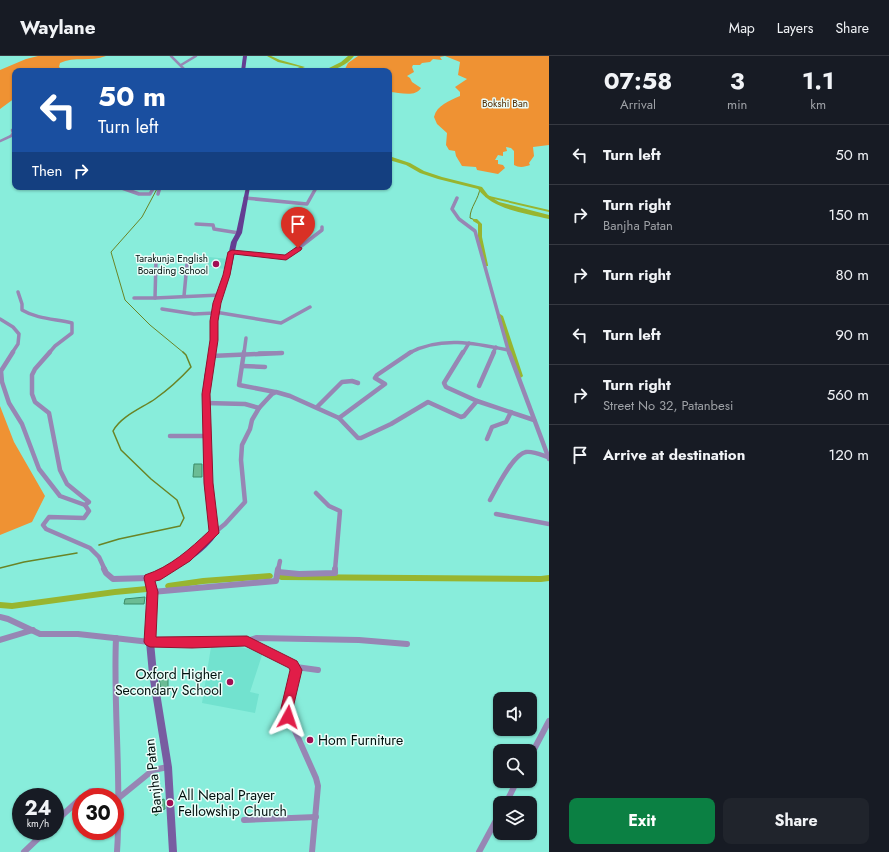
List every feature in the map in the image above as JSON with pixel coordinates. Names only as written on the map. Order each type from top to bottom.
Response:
[{"type":"main road","points":[[243,68],[245,56]]},
{"type":"main road","points":[[149,578],[157,577],[186,558],[214,533],[208,483],[206,403],[214,340],[215,313],[227,275],[234,242],[239,233],[247,190]]},
{"type":"main road","name":"Banjha Patan","points":[[149,578],[152,592],[150,642],[155,688],[168,767],[173,852]]},
{"type":"street","points":[[171,56],[184,68]]},
{"type":"street","points":[[181,65],[196,56]]},
{"type":"street","points":[[0,141],[12,134]]},
{"type":"street","points":[[128,190],[139,194],[150,194],[152,190]]},
{"type":"street","points":[[158,194],[159,190]]},
{"type":"street","points":[[245,198],[307,204],[315,190]]},
{"type":"street","points":[[457,198],[452,209],[459,219],[475,231],[508,350],[549,458]]},
{"type":"street","points":[[196,224],[214,225],[214,230],[239,233]]},
{"type":"street","points":[[232,252],[286,258],[322,229]]},
{"type":"street","points":[[155,298],[156,260]]},
{"type":"street","points":[[184,296],[187,264]]},
{"type":"street","points":[[18,292],[22,304],[22,310],[26,313],[42,318],[72,323],[72,333],[55,346],[32,375],[32,394],[35,402],[49,413],[60,470],[67,484],[89,502],[85,505]]},
{"type":"street","points":[[134,298],[220,295]]},
{"type":"street","points":[[162,309],[194,314],[232,314],[242,317],[280,322],[310,307]]},
{"type":"street","points":[[0,319],[13,327],[19,334],[18,344],[1,372],[2,382],[9,403],[22,424],[39,469],[60,496],[85,505],[89,511],[84,518],[49,517],[43,525],[46,529],[90,548],[99,557],[106,573],[113,579],[149,578]]},
{"type":"street","points":[[246,338],[239,385],[276,392],[317,407],[338,418],[358,438],[364,438],[428,402],[463,417],[477,401]]},
{"type":"street","points":[[338,418],[385,384],[375,378],[377,375],[420,347],[436,343],[469,344],[508,350]]},
{"type":"street","points":[[469,344],[444,383],[446,387],[477,401],[534,420]]},
{"type":"street","points":[[479,386],[496,347]]},
{"type":"street","points":[[211,356],[244,355],[260,352],[282,353]]},
{"type":"street","points":[[242,366],[266,367]]},
{"type":"street","points":[[317,407],[342,382],[352,381],[358,383]]},
{"type":"street","points":[[214,533],[225,524],[245,502],[241,460],[242,444],[250,429],[252,420],[272,394],[276,392]]},
{"type":"street","points":[[206,403],[245,404],[260,408]]},
{"type":"street","points":[[487,439],[492,427],[506,422],[511,412]]},
{"type":"street","points":[[170,436],[208,436]]},
{"type":"street","points":[[490,500],[510,466],[521,454],[526,452],[549,458]]},
{"type":"street","points":[[278,572],[299,574],[335,573],[340,511],[329,506],[316,493]]},
{"type":"street","points":[[496,514],[549,524]]},
{"type":"street","points":[[152,592],[276,581],[280,561]]},
{"type":"street","points":[[0,617],[8,619],[40,634],[78,634],[150,642],[192,643],[247,641],[256,638],[320,639],[407,644]]},
{"type":"street","points":[[0,640],[32,630]]},
{"type":"street","points":[[116,638],[114,665],[116,723],[119,753],[118,788]]},
{"type":"street","points":[[247,641],[296,667],[318,670]]},
{"type":"street","points":[[296,667],[286,713],[316,778],[318,786],[312,852]]},
{"type":"street","points":[[537,744],[549,721]]},
{"type":"street","points":[[124,794],[153,770],[168,767]]},
{"type":"street","points":[[64,814],[72,807]]},
{"type":"street","points":[[244,820],[316,817]]},
{"type":"street","points":[[480,852],[493,827]]},
{"type":"street","points":[[24,852],[37,840]]},
{"type":"street","points":[[117,852],[118,840]]},
{"type":"shaded area","name":"Tarakunja English Boarding School","points":[[209,257],[228,259],[225,269],[205,266],[207,262],[190,261],[191,258],[208,259]]},
{"type":"shaded area","name":"Oxford Higher Secondary School","points":[[235,646],[263,652],[250,692],[259,694],[255,713],[202,703],[211,647]]},
{"type":"green space","points":[[38,56],[106,56],[94,59],[65,61],[60,63],[60,68],[12,68],[12,100],[0,109],[0,70],[26,59]]},
{"type":"green space","points":[[358,56],[445,56],[440,57],[442,60],[433,59],[430,62],[422,63],[420,65],[413,65],[412,67],[414,72],[407,76],[412,82],[421,88],[415,93],[411,94],[392,92],[392,68],[346,68],[348,63]]},
{"type":"green space","name":"Bokshi Ban","points":[[445,56],[549,56],[549,145],[533,147],[534,156],[529,163],[530,165],[518,167],[514,165],[514,151],[511,148],[506,147],[507,151],[503,152],[503,156],[498,155],[495,160],[498,160],[498,164],[503,165],[505,168],[498,174],[477,170],[476,167],[462,166],[456,156],[455,151],[449,150],[446,145],[447,133],[437,124],[434,117],[441,106],[460,96],[460,92],[455,87],[467,79],[458,75],[460,62]]},
{"type":"green space","points":[[0,406],[14,442],[45,496],[32,522],[0,535]]},
{"type":"building","points":[[194,464],[202,464],[202,477],[193,477]]},
{"type":"building","points":[[145,597],[144,604],[124,604],[125,599]]},
{"type":"building","points":[[168,677],[168,689],[161,690],[159,678]]},
{"type":"building","points":[[164,799],[165,809],[156,816],[153,812],[159,807],[159,801]]},
{"type":"waterway","points":[[269,56],[279,61],[303,67],[300,68]]},
{"type":"waterway","points":[[332,68],[343,63],[351,56]]},
{"type":"waterway","points":[[392,159],[408,164],[422,172],[440,178],[480,188],[486,196],[497,203],[549,217]]},
{"type":"waterway","points":[[475,220],[470,218],[470,214],[480,188]]},
{"type":"waterway","points":[[156,190],[142,217],[111,252],[125,300],[150,325],[184,353]]},
{"type":"waterway","points":[[486,196],[549,211]]},
{"type":"waterway","points":[[475,220],[480,224],[480,237],[486,265]]},
{"type":"waterway","points":[[500,316],[520,376]]},
{"type":"waterway","points":[[99,545],[119,539],[180,526],[184,518],[177,500],[151,479],[121,450],[113,431],[121,421],[160,395],[174,384],[191,367],[184,353]]},
{"type":"waterway","points":[[0,568],[24,562],[77,553]]},
{"type":"waterway","points":[[168,586],[203,581],[270,576]]},
{"type":"waterway","points":[[281,577],[549,578]]},
{"type":"waterway","points":[[0,605],[12,606],[147,589]]},
{"type":"place","name":"Tarakunja English Boarding School","points":[[216,264]]},
{"type":"place","name":"Oxford Higher Secondary School","points":[[230,682]]},
{"type":"place","name":"Hom Furniture","points":[[310,740]]},
{"type":"place","name":"All Nepal Prayer Fellowship Church","points":[[170,803]]},
{"type":"route","points":[[288,717],[286,713],[296,670],[296,667],[293,664],[247,641],[192,643],[150,642],[152,592],[149,578],[157,577],[186,558],[202,546],[213,535],[215,530],[210,508],[208,483],[209,461],[206,394],[214,340],[214,321],[217,303],[227,275],[232,252],[286,258],[298,248]]}]
